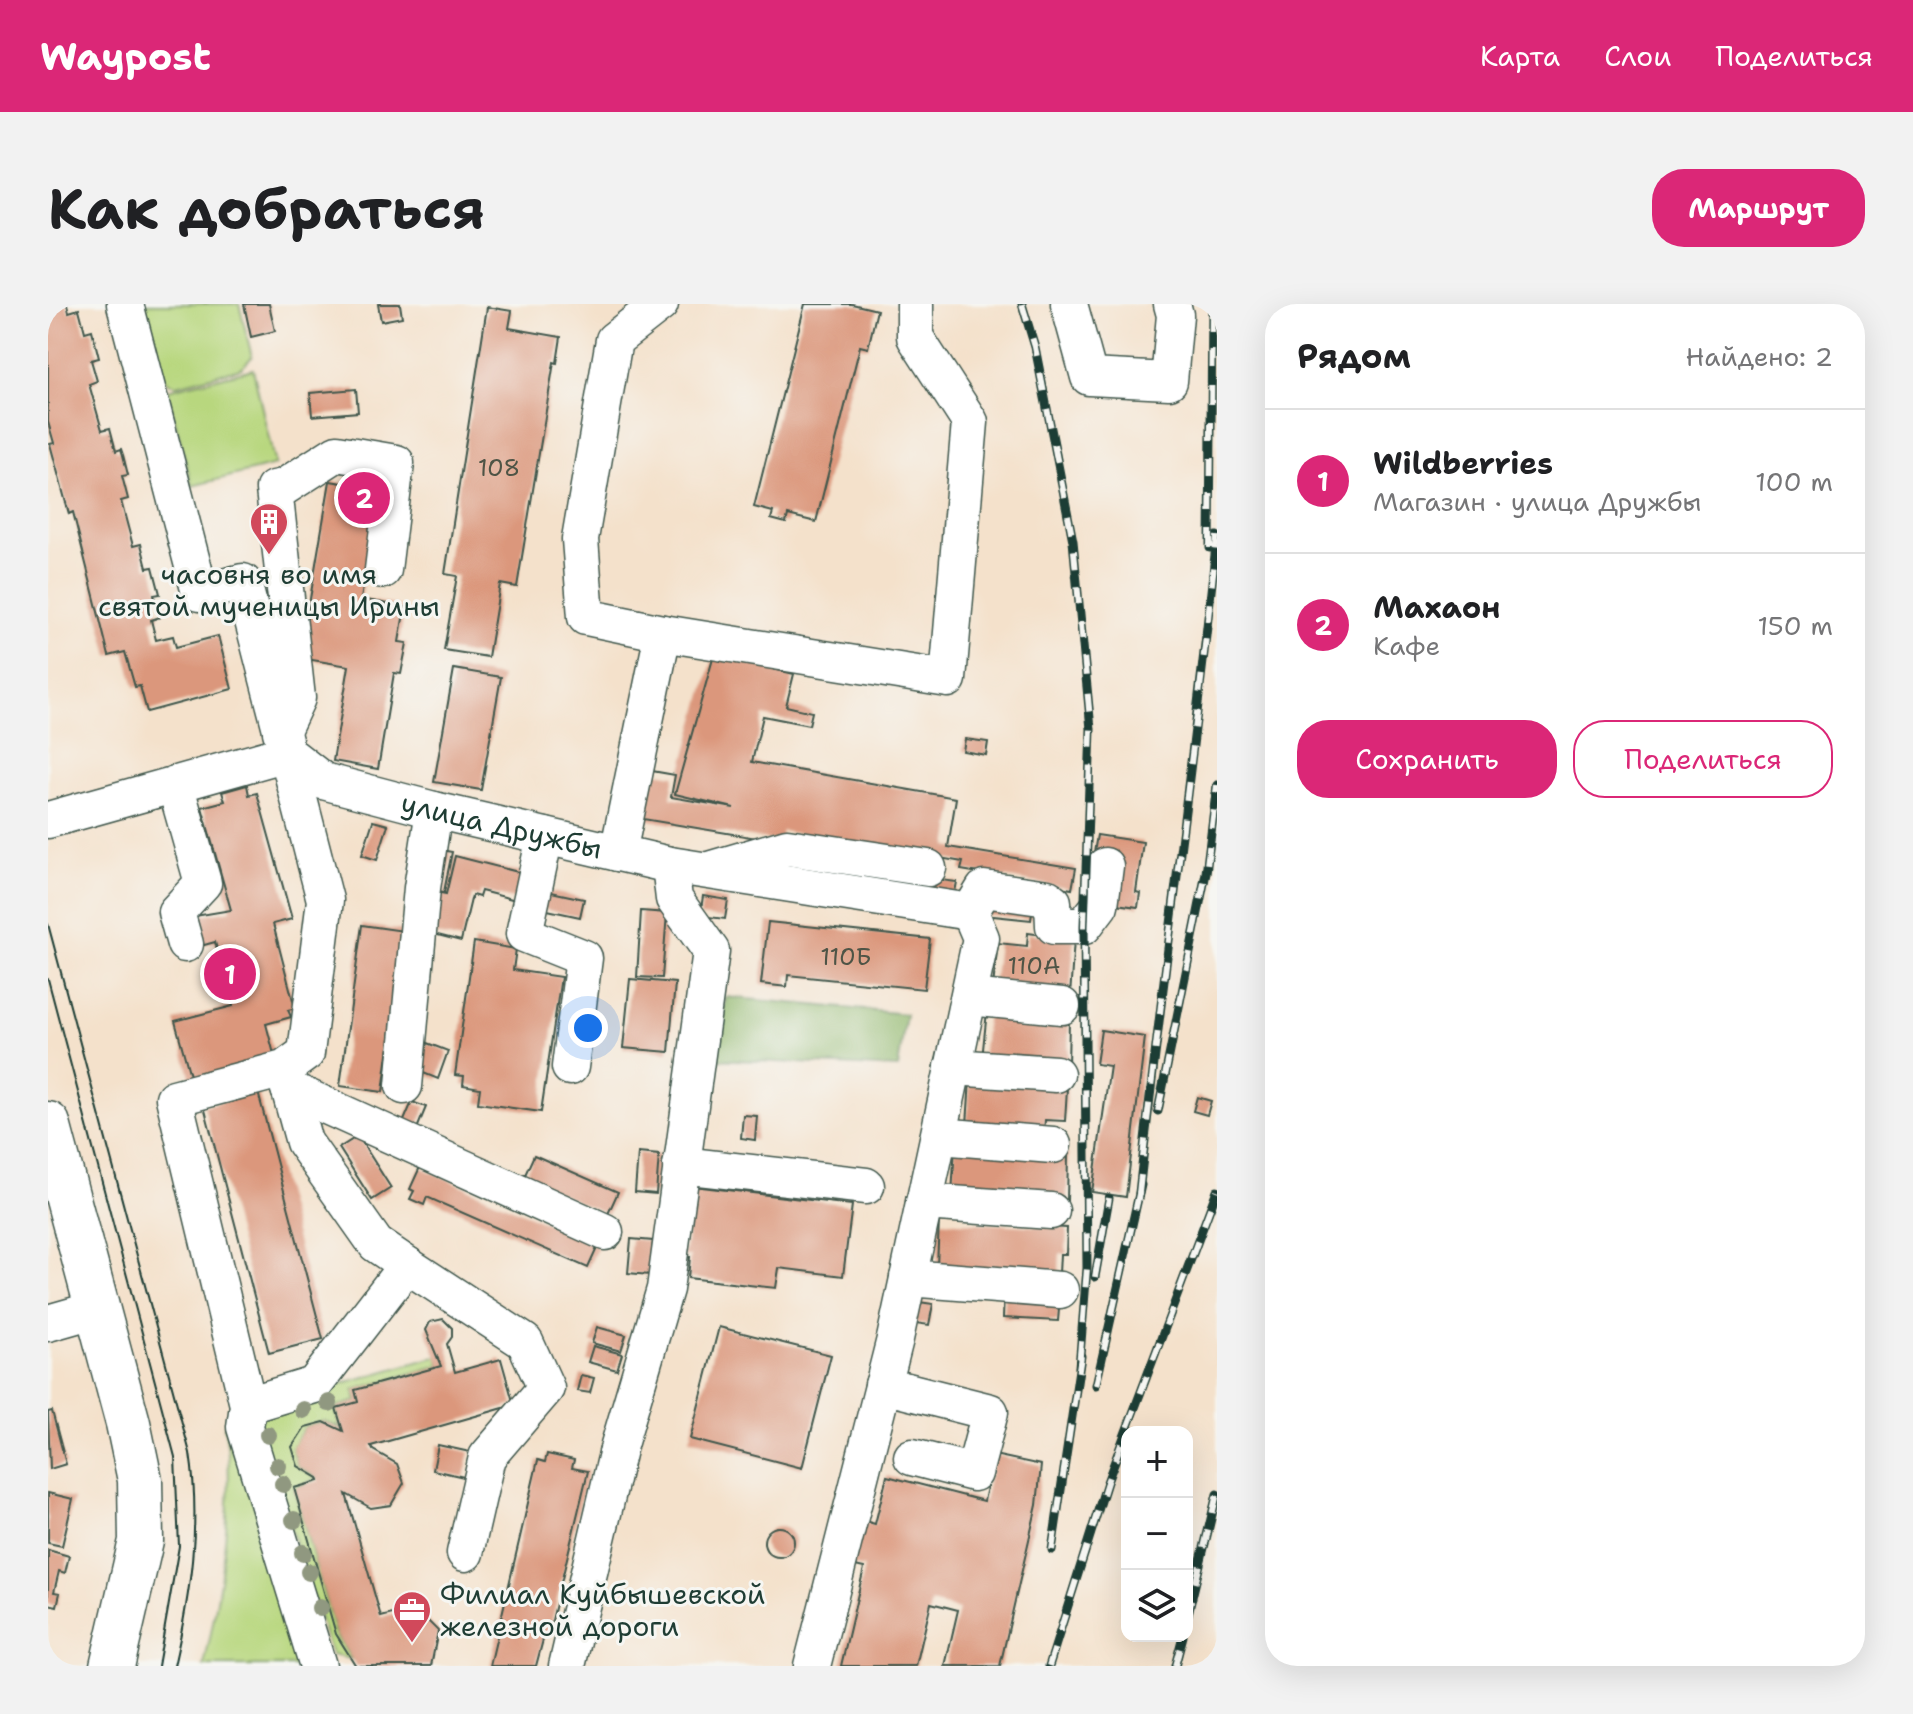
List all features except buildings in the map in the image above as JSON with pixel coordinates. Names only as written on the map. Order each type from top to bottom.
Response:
[{"type":"main road","points":[[48,1124],[140,1480],[141,1541],[112,1666]]},
{"type":"street","points":[[125,304],[200,593],[243,582],[325,900],[306,1053],[286,1079]]},
{"type":"street","points":[[660,304],[614,340],[580,539],[586,617],[663,633],[948,679],[970,422],[915,337],[915,304]]},
{"type":"street","points":[[1069,304],[1089,377],[1169,381],[1175,315],[1172,304]]},
{"type":"street","points":[[284,743],[297,698],[261,492],[284,487],[337,453],[396,463],[383,570]]},
{"type":"street","points":[[618,853],[663,633]]},
{"type":"street","points":[[48,820],[175,784],[284,743]]},
{"type":"street","name":"улица Дружбы","points":[[284,743],[323,781],[434,810],[670,865],[970,912]]},
{"type":"street","points":[[175,784],[203,883],[176,912],[185,944]]},
{"type":"street","points":[[404,1086],[422,888],[434,810]]},
{"type":"street","points":[[545,836],[524,934],[584,958],[570,1067]]},
{"type":"street","points":[[706,871],[787,847],[928,868]]},
{"type":"street","points":[[567,1666],[619,1445],[665,1289],[711,951],[674,899],[670,865]]},
{"type":"street","points":[[812,1666],[883,1385],[969,997],[981,938],[970,912],[984,889],[1048,898],[1053,902],[1054,926],[1084,926],[1100,905],[1105,866]]},
{"type":"street","points":[[969,997],[1062,1006]]},
{"type":"street","points":[[953,1067],[1056,1074]]},
{"type":"street","points":[[286,1079],[304,1142],[376,1244],[525,1342],[546,1388],[487,1457],[465,1553]]},
{"type":"street","points":[[318,1666],[245,1427],[248,1405],[174,1098],[286,1079],[605,1232]]},
{"type":"street","points":[[939,1136],[1053,1145]]},
{"type":"street","points":[[681,1165],[866,1186]]},
{"type":"street","points":[[924,1202],[1051,1211]]},
{"type":"street","points":[[248,1405],[314,1385],[407,1265]]},
{"type":"street","points":[[908,1278],[1060,1290]]},
{"type":"street","points":[[48,1323],[97,1309]]},
{"type":"street","points":[[883,1385],[990,1412],[974,1473],[912,1457]]},
{"type":"green space","points":[[144,304],[239,304],[252,357],[241,368],[177,385],[168,383],[163,377]]},
{"type":"green space","points":[[253,369],[275,465],[192,486],[167,390]]},
{"type":"green space","points":[[726,997],[906,1014],[898,1068],[716,1059]]},
{"type":"green space","points":[[438,1356],[440,1365],[354,1390],[357,1401],[335,1407],[340,1428],[324,1421],[305,1426],[292,1448],[298,1467],[318,1478],[294,1488],[335,1634],[351,1659],[331,1655],[258,1427],[261,1414],[330,1387]]},
{"type":"green space","points":[[231,1424],[302,1666],[204,1666],[228,1512],[228,1451],[224,1426]]},
{"type":"tram line","points":[[48,924],[190,1453],[194,1506],[192,1560],[174,1666]]},
{"type":"tram line","points":[[48,979],[175,1457],[179,1546],[158,1666]]},
{"type":"railway","points":[[1022,304],[1035,347],[1073,541],[1091,729],[1084,926],[1087,1268],[1079,1367]]},
{"type":"railway","points":[[1210,548],[1212,304]]},
{"type":"railway","points":[[1139,1193],[1217,536]]},
{"type":"railway","points":[[1158,1111],[1206,873],[1217,785]]},
{"type":"railway","points":[[1096,1385],[1141,1185]]},
{"type":"railway","points":[[1049,1666],[1107,1482],[1217,1190]]},
{"type":"railway","points":[[1095,1277],[1109,1198]]},
{"type":"railway","points":[[1052,1550],[1081,1356]]},
{"type":"railway","points":[[1193,1593],[1217,1494]]},
{"type":"railway","points":[[1175,1666],[1181,1642]]},
{"type":"place","name":"Махаон","points":[[364,498]]},
{"type":"place","name":"часовня во имя святой мученицы Ирины","points":[[269,556]]},
{"type":"place","name":"Wildberries","points":[[230,974]]},
{"type":"place","name":"Филиал Куйбышевской железной дороги","points":[[412,1644]]}]
